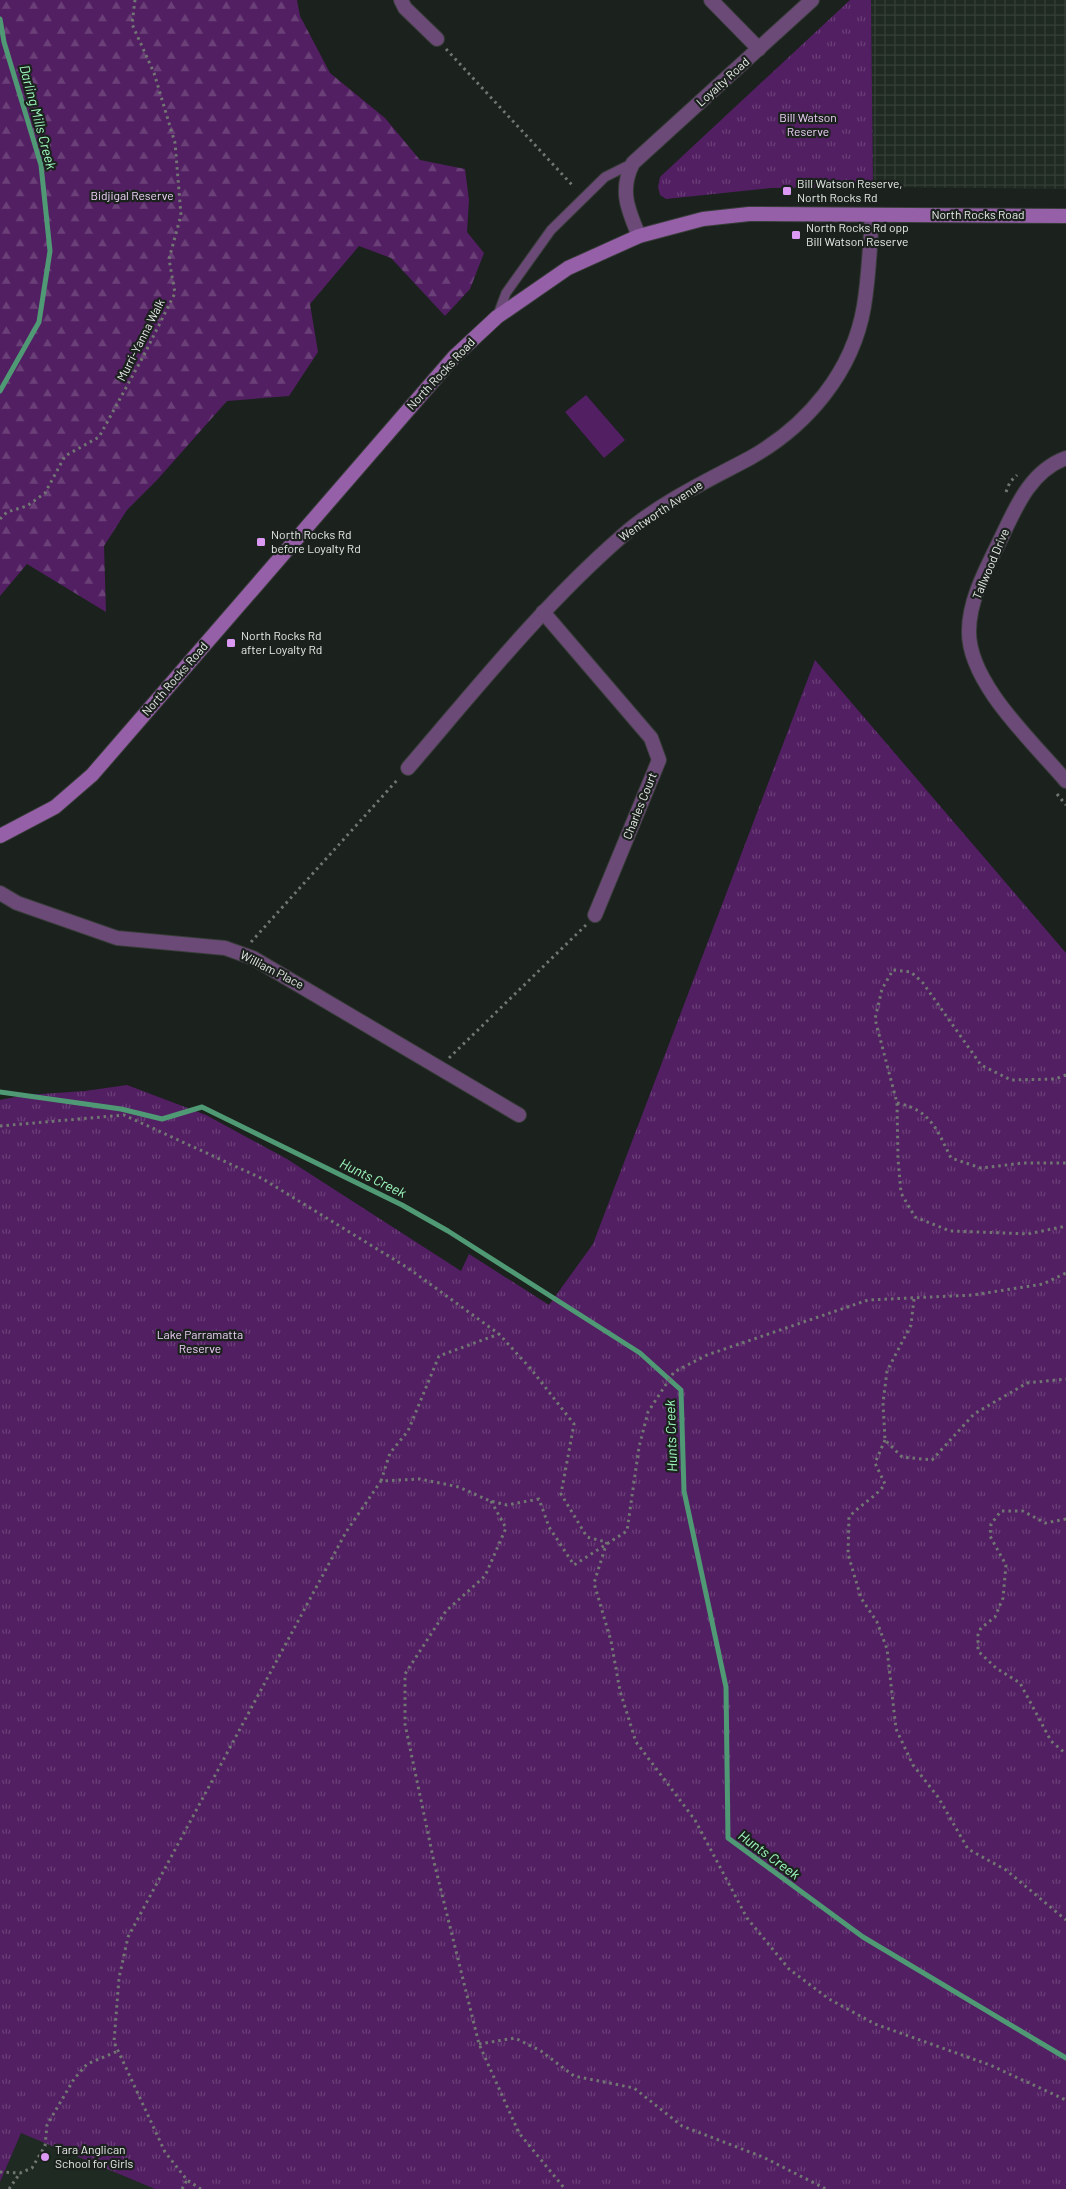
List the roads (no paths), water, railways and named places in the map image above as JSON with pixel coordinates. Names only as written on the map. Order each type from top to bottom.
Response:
[{"type":"main road","name":"North Rocks Road","points":[[0,836],[55,807],[92,775],[454,357],[496,317],[568,268],[639,236],[703,219],[749,214],[1066,216]]},
{"type":"street","points":[[401,0],[405,8],[437,39]]},
{"type":"street","points":[[711,0],[759,49]]},
{"type":"street","name":"Loyalty Road","points":[[639,236],[626,207],[624,191],[626,176],[633,163],[812,0]]},
{"type":"street","name":"Wentworth Avenue","points":[[408,768],[543,612],[622,536],[684,493],[752,456],[798,424],[816,406],[836,381],[853,345],[864,307],[872,215]]},
{"type":"street","name":"Tallwood Drive","points":[[1066,458],[1039,475],[1026,490],[1017,505],[979,587],[969,630],[970,645],[975,662],[992,693],[1066,781]]},
{"type":"street","name":"Charles Court","points":[[543,612],[651,738],[659,760],[595,916]]},
{"type":"street","name":"William Place","points":[[0,893],[17,903],[117,938],[225,948],[253,958],[302,985],[519,1115]]},
{"type":"lane","name":"Loyalty Road","points":[[496,317],[506,293],[552,230],[605,177],[633,163]]},
{"type":"waterway","name":"Darling Mills Creek","points":[[0,19],[4,42],[41,165],[50,251],[39,322],[0,391]]},
{"type":"waterway","name":"Hunts Creek","points":[[0,1092],[121,1109],[162,1119],[202,1107],[402,1205],[448,1231],[640,1353],[681,1390],[684,1491],[726,1687],[728,1838],[863,1937],[1066,2058]]},
{"type":"place","name":"Bill Watson Reserve, North Rocks Rd","points":[[787,191]]},
{"type":"place","name":"North Rocks Rd opp Bill Watson Reserve","points":[[796,235]]},
{"type":"place","name":"North Rocks Rd before Loyalty Rd","points":[[261,542]]},
{"type":"place","name":"North Rocks Rd after Loyalty Rd","points":[[231,643]]},
{"type":"place","name":"Tara Anglican School for Girls","points":[[45,2157]]},
{"type":"park label","name":"Bill Watson Reserve","points":[[808,125]]},
{"type":"park label","name":"Bidjigal Reserve","points":[[132,196]]},
{"type":"park label","name":"Lake Parramatta Reserve","points":[[200,1342]]}]
